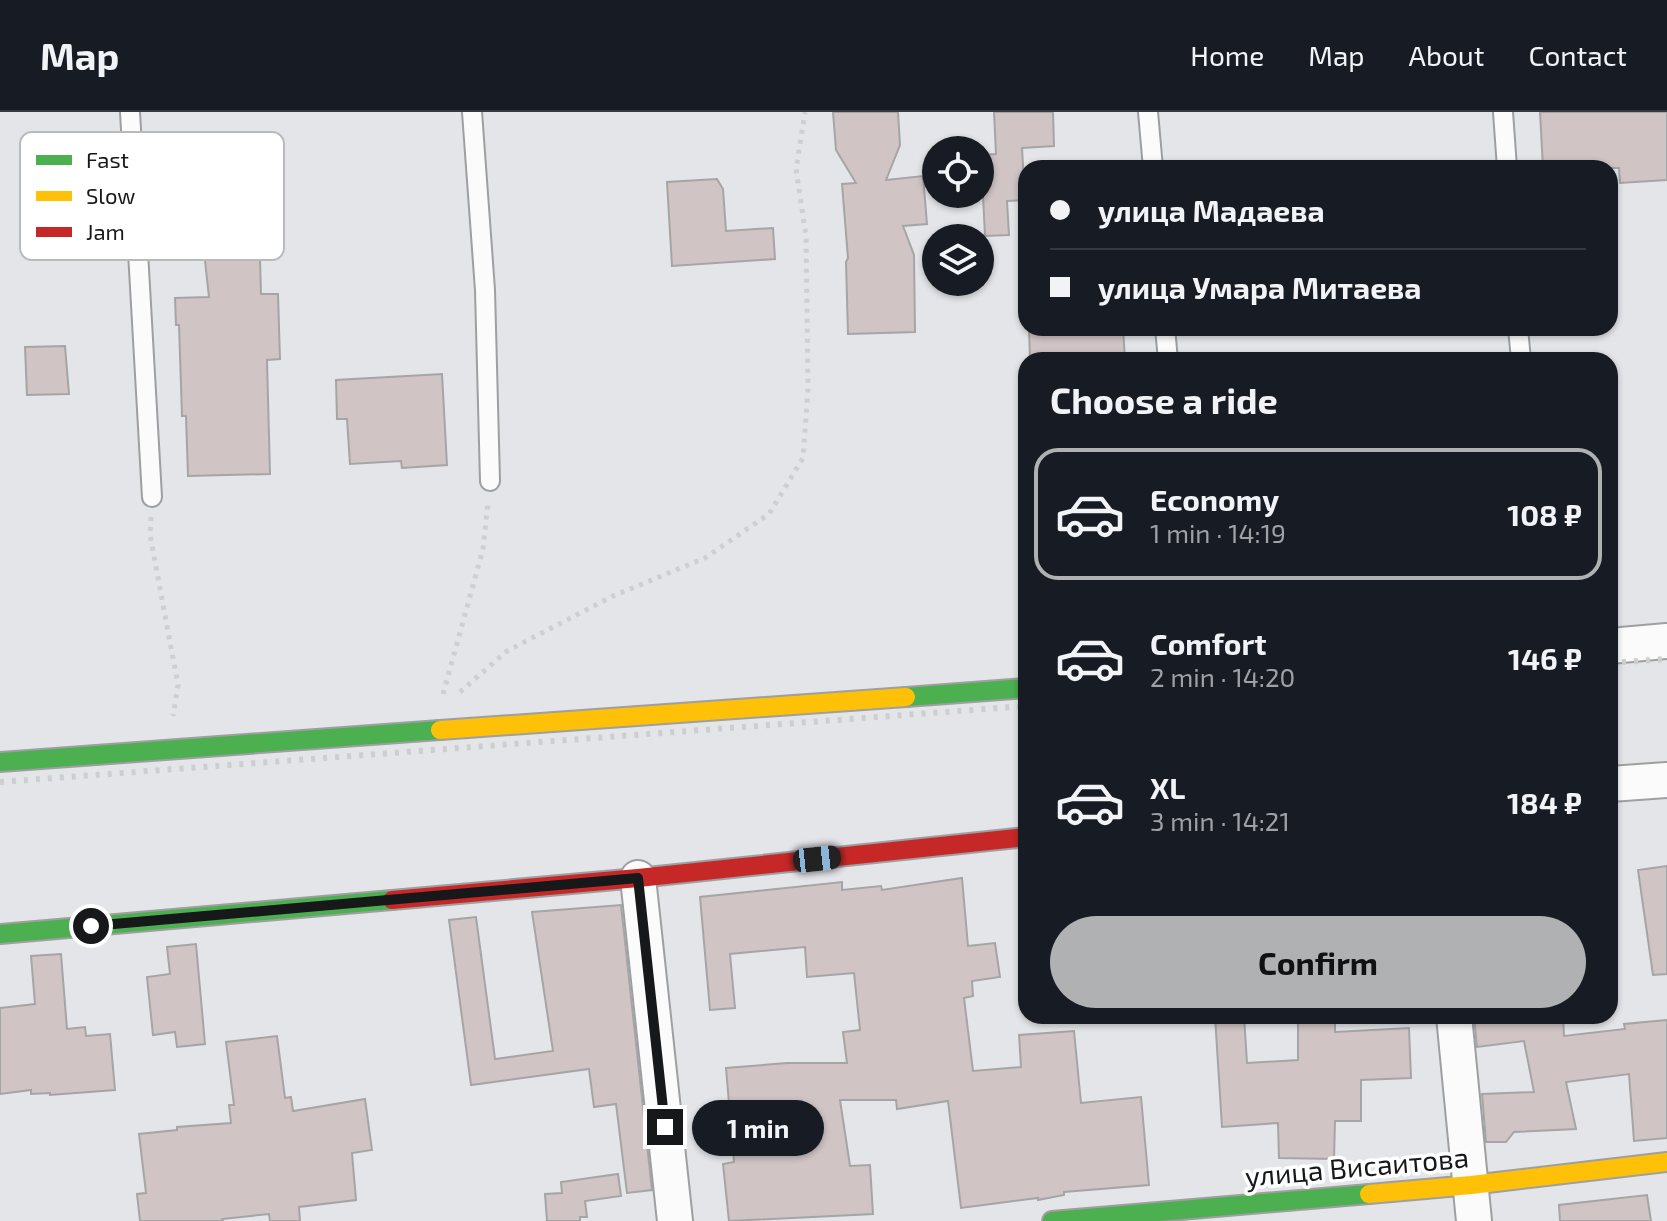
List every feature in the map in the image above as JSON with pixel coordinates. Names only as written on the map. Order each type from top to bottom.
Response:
[{"type":"street","points":[[1618,645],[1667,641]]},
{"type":"street","points":[[0,762],[1018,689]]},
{"type":"street","points":[[1618,783],[1667,780]]},
{"type":"street","points":[[0,934],[638,878],[1018,838]]},
{"type":"street","points":[[638,878],[675,1221]]},
{"type":"street","points":[[1455,1024],[1474,1221]]},
{"type":"street","name":"улица Висаитова","points":[[1052,1221],[1471,1185],[1667,1162]]},
{"type":"lane","points":[[130,112],[131,132]]},
{"type":"lane","points":[[472,112],[485,290],[490,481]]},
{"type":"lane","points":[[1148,112],[1152,160]]},
{"type":"lane","points":[[1503,112],[1506,160]]},
{"type":"lane","points":[[138,260],[152,497]]},
{"type":"path","points":[[450,700],[507,651],[613,596],[705,558],[769,514],[803,458],[808,389],[806,236],[796,169],[805,112]]},
{"type":"path","points":[[442,696],[483,549],[490,481]]},
{"type":"path","points":[[152,497],[150,535],[178,685],[167,751]]},
{"type":"building","points":[[833,112],[898,112],[900,145],[886,180],[922,176],[922,208],[926,208],[927,224],[903,226],[914,255],[915,332],[848,334],[848,258],[842,184],[856,183],[836,150]]},
{"type":"building","points":[[994,112],[1053,112],[1054,146],[1022,148],[1023,160],[1018,160],[1018,200],[1007,201],[1009,235],[994,236],[994,224],[984,224],[984,208],[994,208]]},
{"type":"building","points":[[1540,112],[1667,112],[1667,180],[1620,183],[1618,160],[1543,160]]},
{"type":"building","points":[[717,179],[723,189],[726,231],[773,228],[775,259],[672,266],[667,182]]},
{"type":"building","points":[[205,260],[260,260],[261,294],[278,294],[280,359],[267,360],[270,474],[188,476],[175,298],[209,297]]},
{"type":"building","points":[[1029,336],[1124,336],[1124,352],[1030,352]]},
{"type":"building","points":[[65,346],[69,394],[27,395],[25,347]]},
{"type":"building","points":[[442,374],[447,465],[402,468],[401,461],[350,464],[347,419],[337,419],[336,380]]},
{"type":"building","points":[[1667,866],[1667,974],[1653,975],[1638,870]]},
{"type":"building","points":[[962,878],[968,946],[995,943],[1000,977],[972,981],[973,996],[964,998],[973,1071],[1021,1067],[1019,1035],[1074,1031],[1081,1103],[1141,1097],[1149,1185],[1064,1192],[1064,1195],[1038,1200],[961,1208],[948,1101],[897,1109],[896,1100],[840,1100],[850,1166],[870,1165],[873,1214],[729,1221],[723,1164],[734,1162],[726,1068],[787,1063],[847,1063],[843,1032],[860,1030],[854,973],[807,977],[805,947],[730,954],[735,1008],[710,1010],[700,897],[842,882],[842,890],[881,886],[882,890]]},
{"type":"building","points":[[621,905],[652,1190],[627,1193],[616,1104],[594,1107],[589,1069],[471,1085],[449,920],[476,917],[495,1059],[553,1051],[532,912]]},
{"type":"building","points":[[196,944],[205,1044],[177,1047],[175,1032],[153,1035],[147,977],[170,974],[167,947]]},
{"type":"building","points":[[61,954],[67,1029],[85,1027],[86,1036],[110,1034],[115,1090],[50,1095],[31,1094],[31,1090],[0,1094],[0,1008],[35,1004],[31,956]]},
{"type":"building","points":[[1667,1020],[1667,1138],[1634,1141],[1629,1074],[1566,1082],[1576,1129],[1514,1132],[1506,1142],[1486,1142],[1482,1094],[1534,1092],[1524,1041],[1477,1047],[1475,1024],[1563,1024],[1564,1036],[1625,1029],[1624,1024]]},
{"type":"building","points":[[1216,1024],[1245,1024],[1247,1063],[1298,1060],[1298,1024],[1335,1024],[1335,1032],[1409,1028],[1411,1078],[1361,1080],[1361,1121],[1335,1121],[1334,1159],[1279,1158],[1278,1123],[1222,1127]]},
{"type":"building","points":[[277,1036],[285,1098],[291,1097],[293,1111],[365,1099],[372,1150],[352,1153],[356,1200],[299,1207],[300,1221],[270,1221],[269,1214],[223,1221],[140,1221],[137,1194],[146,1193],[139,1134],[177,1130],[177,1127],[231,1123],[229,1105],[234,1105],[226,1042]]},
{"type":"building","points":[[618,1174],[621,1196],[585,1201],[587,1217],[580,1217],[580,1221],[547,1221],[545,1194],[562,1193],[561,1182]]},
{"type":"building","points":[[1647,1195],[1651,1221],[1560,1221],[1559,1205]]},
{"type":"railway","points":[[1618,662],[1667,659]]},
{"type":"railway","points":[[0,782],[1018,707]]},
{"type":"traffic: fast","points":[[906,697],[1018,689]]},
{"type":"traffic: fast","points":[[0,762],[440,730]]},
{"type":"traffic: fast","points":[[0,934],[392,900]]},
{"type":"traffic: fast","points":[[1052,1221],[1369,1194]]},
{"type":"traffic: slow","points":[[440,730],[906,697]]},
{"type":"traffic: slow","points":[[1369,1194],[1667,1162]]},
{"type":"traffic: jam","points":[[392,900],[638,878],[1018,838]]},
{"type":"route","points":[[91,926],[638,878],[665,1127]]}]
